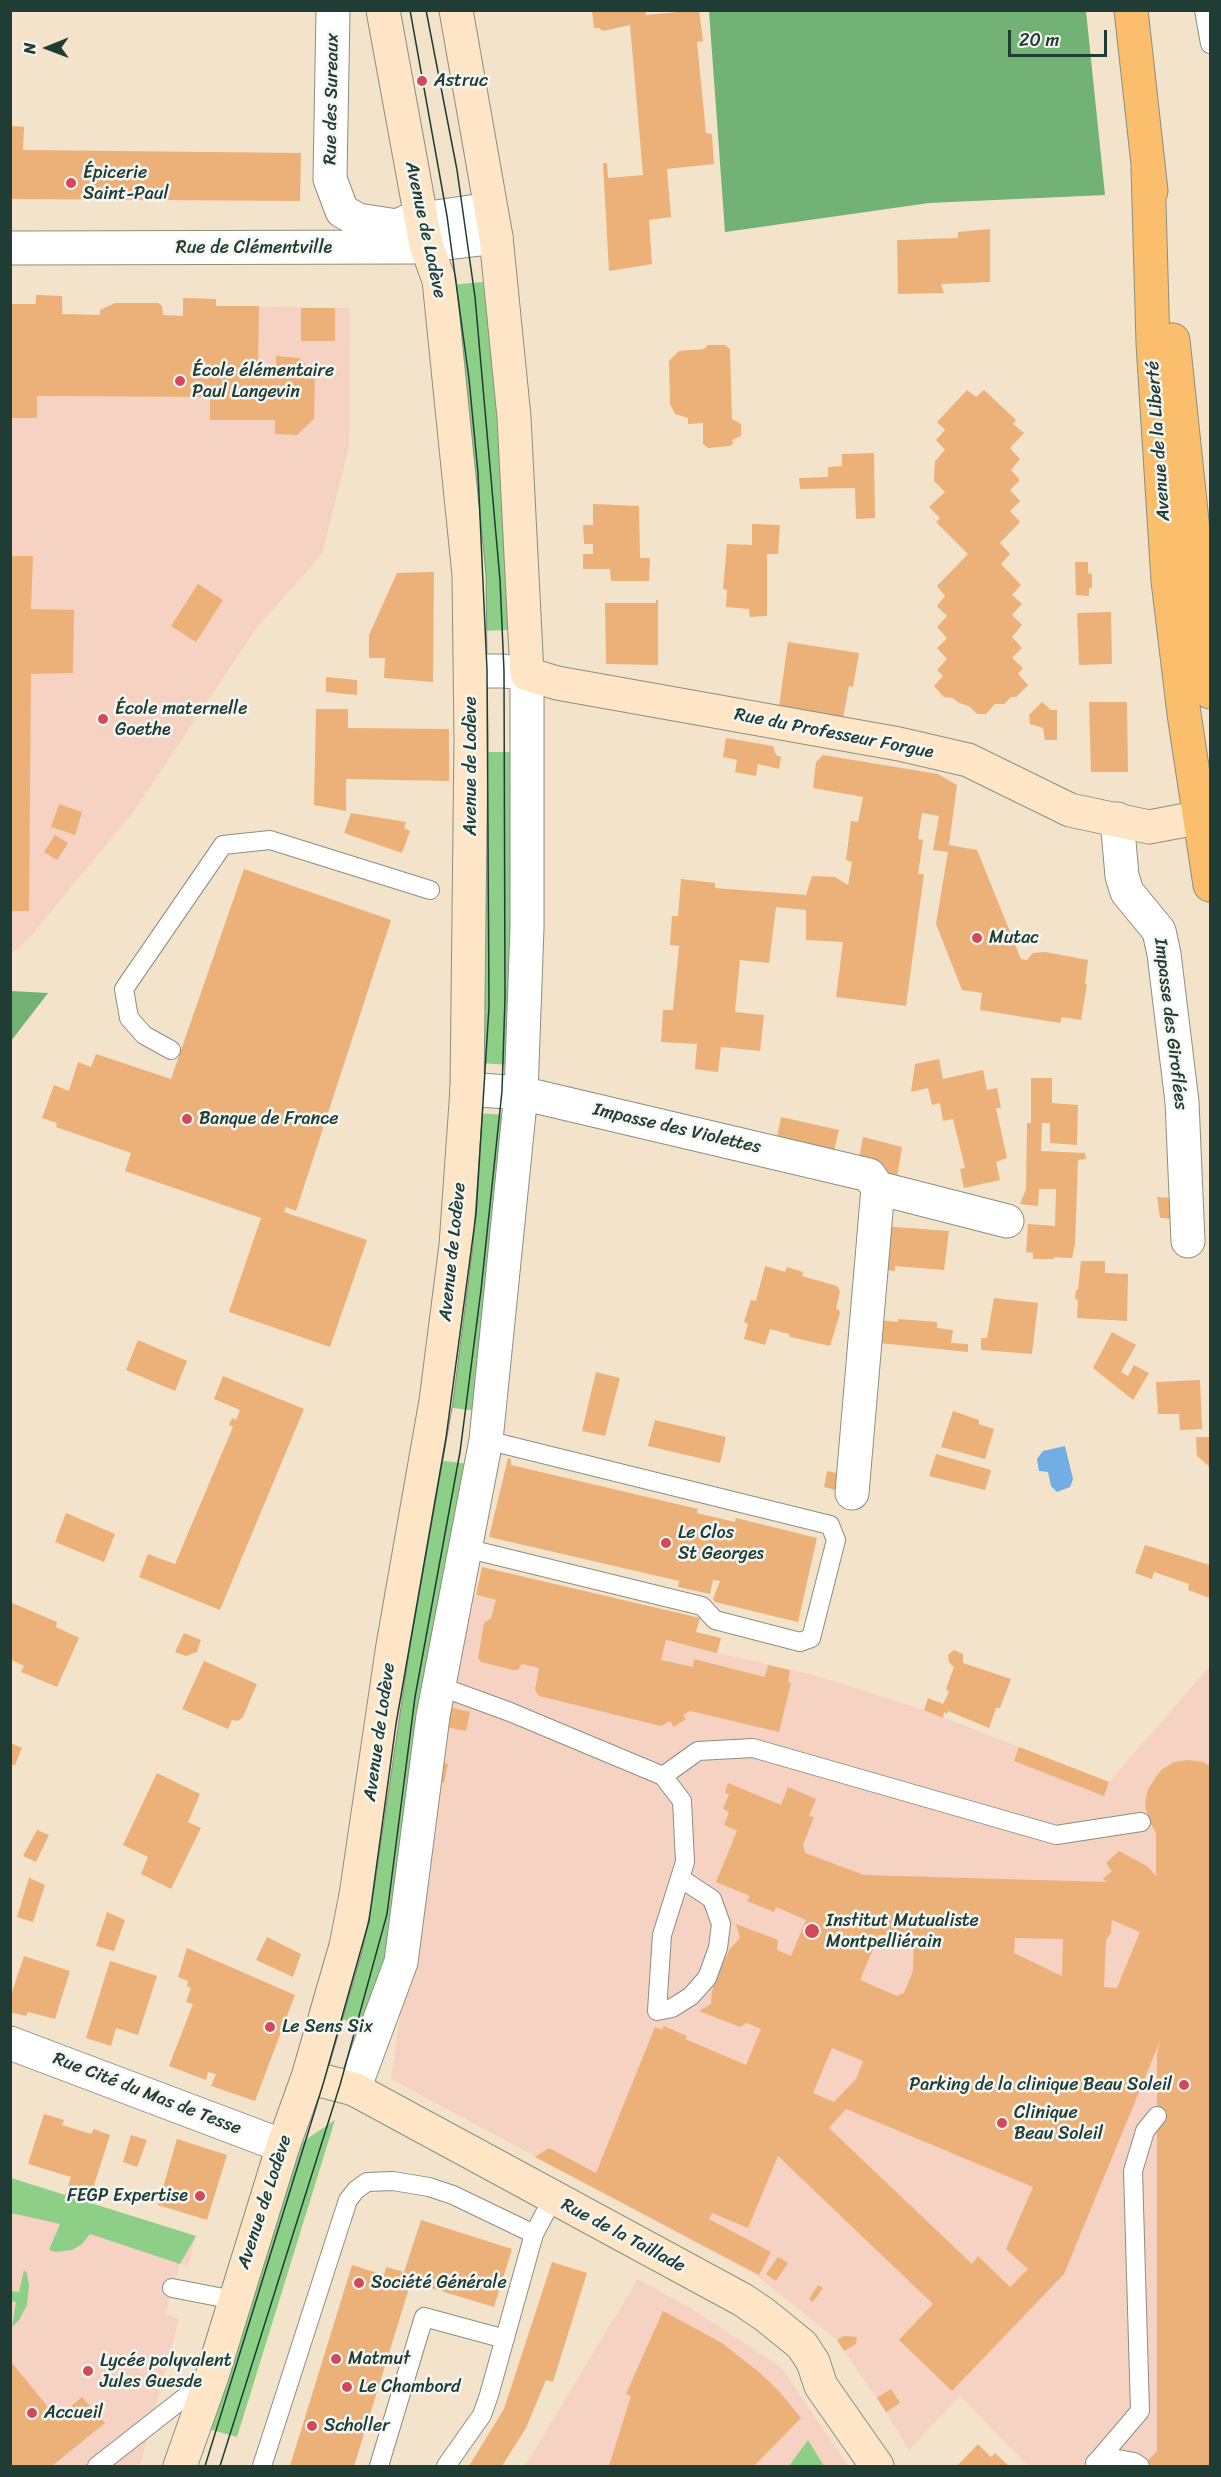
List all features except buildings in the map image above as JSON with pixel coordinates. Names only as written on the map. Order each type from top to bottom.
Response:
[{"type":"main road","name":"Avenue de la Liberté","points":[[1131,10],[1148,168],[1176,362],[1207,625],[1210,692]]},
{"type":"main road","name":"Avenue de la Liberté","points":[[1148,168],[1153,344],[1166,547],[1184,714],[1210,885]]},
{"type":"street","name":"Rue des Sureaux","points":[[333,10],[330,179],[342,211],[358,220],[381,225],[397,226],[408,221],[423,232],[493,223]]},
{"type":"street","name":"Avenue de Lodève","points":[[180,2466],[212,2376],[282,2146],[308,2077],[346,1946],[356,1895],[393,1645],[436,1401],[456,1245],[467,1089],[471,671],[469,575],[439,280],[423,232],[383,10]]},
{"type":"street","points":[[354,2089],[401,1962],[439,1686],[486,1440],[521,1093],[527,928],[527,674],[514,417],[493,223],[456,10]]},
{"type":"street","name":"Rue de Clémentville","points":[[10,248],[391,247],[423,232]]},
{"type":"street","name":"Rue du Professeur Forgue","points":[[471,671],[527,674],[557,683],[898,744],[968,760],[1070,810],[1149,827],[1198,811]]},
{"type":"street","name":"Impasse des Giroflées","points":[[1117,819],[1122,876],[1127,892],[1159,931],[1164,954],[1182,1102],[1188,1241]]},
{"type":"street","name":"Impasse des Violettes","points":[[467,1089],[521,1093],[869,1175],[878,1188],[1007,1221]]},
{"type":"street","points":[[852,1493],[878,1188]]},
{"type":"street","name":"Rue Cité du Mas de Tesse","points":[[10,2043],[282,2146]]},
{"type":"street","name":"Rue de la Taillade","points":[[308,2077],[354,2089],[765,2314],[802,2345],[813,2362],[821,2386],[877,2466]]},
{"type":"lane","points":[[1204,10],[1210,44]]},
{"type":"lane","points":[[171,1050],[144,1035],[129,1018],[124,989],[223,845],[270,840],[430,890]]},
{"type":"lane","points":[[465,1548],[702,1606],[715,1620],[800,1642],[811,1638],[836,1540],[830,1525],[486,1440]]},
{"type":"lane","points":[[439,1686],[510,1712],[663,1776],[682,1801],[685,1863],[680,1878],[662,1935],[657,2011],[672,2008],[690,1996],[707,1978],[718,1948],[721,1924],[712,1899],[680,1878]]},
{"type":"lane","points":[[663,1776],[698,1751],[753,1748],[1056,1835],[1141,1821]]},
{"type":"lane","points":[[1096,2462],[1140,2411],[1133,2170],[1144,2131],[1157,2116]]},
{"type":"lane","points":[[262,2466],[348,2200],[356,2190],[368,2182],[393,2181],[429,2187],[453,2195],[534,2234]]},
{"type":"lane","points":[[446,2466],[482,2415],[497,2373],[534,2234],[553,2198]]},
{"type":"lane","points":[[172,2288],[234,2300]]},
{"type":"lane","points":[[379,2466],[424,2317],[505,2339]]},
{"type":"lane","points":[[97,2466],[212,2376]]},
{"type":"lane","points":[[1096,2462],[1134,2462],[1140,2466]]},
{"type":"shaded area","points":[[36,295],[62,296],[63,314],[100,315],[100,310],[115,303],[158,303],[162,306],[163,315],[183,316],[183,298],[216,299],[216,306],[350,308],[349,447],[322,554],[258,626],[133,812],[30,937],[11,954],[11,304],[35,304]]},
{"type":"shaded area","name":"Institut Mutualiste Montpelliérain","points":[[462,1593],[817,1676],[924,1710],[1109,1782],[1210,1666],[1210,2466],[1028,2466],[960,2396],[909,2450],[837,2340],[756,2275],[391,2079]]},
{"type":"shaded area","name":"Lycée polyvalent Jules Guesde","points":[[10,2178],[196,2236],[188,2266],[180,2264],[165,2314],[179,2319],[140,2466],[11,2466]]},
{"type":"shaded area","points":[[638,2279],[700,2314],[782,2368],[848,2466],[525,2466]]},
{"type":"green space","points":[[709,11],[1086,11],[1105,195],[929,203],[725,232]]},
{"type":"green space","points":[[483,282],[503,465],[512,630],[479,631],[449,285]]},
{"type":"green space","points":[[481,752],[512,752],[511,1065],[479,1063]]},
{"type":"green space","points":[[10,991],[48,993],[11,1041]]},
{"type":"green space","points":[[476,1113],[508,1115],[477,1411],[445,1407]]},
{"type":"green space","points":[[437,1460],[469,1464],[393,1938],[364,2026],[332,2016]]},
{"type":"green space","points":[[335,2120],[237,2437],[201,2427],[295,2147]]},
{"type":"green space","points":[[11,2178],[196,2236],[180,2264],[90,2234],[82,2244],[72,2250],[55,2252],[49,2250],[60,2224],[11,2213]]},
{"type":"green space","points":[[24,2270],[27,2273],[29,2286],[27,2305],[19,2320],[12,2327],[16,2302],[11,2301],[11,2291],[19,2292]]},
{"type":"green space","points":[[808,2440],[824,2466],[789,2466]]},
{"type":"water","points":[[1065,1446],[1073,1479],[1070,1487],[1057,1492],[1051,1486],[1048,1472],[1039,1471],[1037,1459],[1043,1451]]},
{"type":"tram line","points":[[205,2466],[324,2081],[369,1921],[396,1724],[446,1438],[476,1214],[489,1007],[487,670],[478,473],[469,379],[447,216],[410,10]]},
{"type":"tram line","points":[[220,2466],[340,2085],[387,1914],[415,1697],[460,1452],[481,1290],[502,1091],[505,998],[504,671],[500,580],[475,297],[457,170],[426,10]]},
{"type":"place","name":"Astruc","points":[[422,81]]},
{"type":"place","name":"Épicerie Saint-Paul","points":[[71,183]]},
{"type":"place","name":"École élémentaire Paul Langevin","points":[[180,381]]},
{"type":"place","name":"École maternelle Goethe","points":[[103,719]]},
{"type":"place","name":"Mutac","points":[[977,938]]},
{"type":"place","name":"Banque de France","points":[[187,1119]]},
{"type":"place","name":"Le Clos St Georges","points":[[666,1543]]},
{"type":"place","name":"Institut Mutualiste Montpelliérain","points":[[812,1931]]},
{"type":"place","name":"Le Sens Six","points":[[270,2027]]},
{"type":"place","name":"Parking de la clinique Beau Soleil","points":[[1184,2085]]},
{"type":"place","name":"Clinique Beau Soleil","points":[[1002,2123]]},
{"type":"place","name":"FEGP Expertise","points":[[200,2196]]},
{"type":"place","name":"Société Générale","points":[[359,2283]]},
{"type":"place","name":"Matmut","points":[[336,2359]]},
{"type":"place","name":"Lycée polyvalent Jules Guesde","points":[[88,2371]]},
{"type":"place","name":"Le Chambord","points":[[347,2387]]},
{"type":"place","name":"Accueil","points":[[32,2413]]},
{"type":"place","name":"Scholler","points":[[312,2426]]}]
